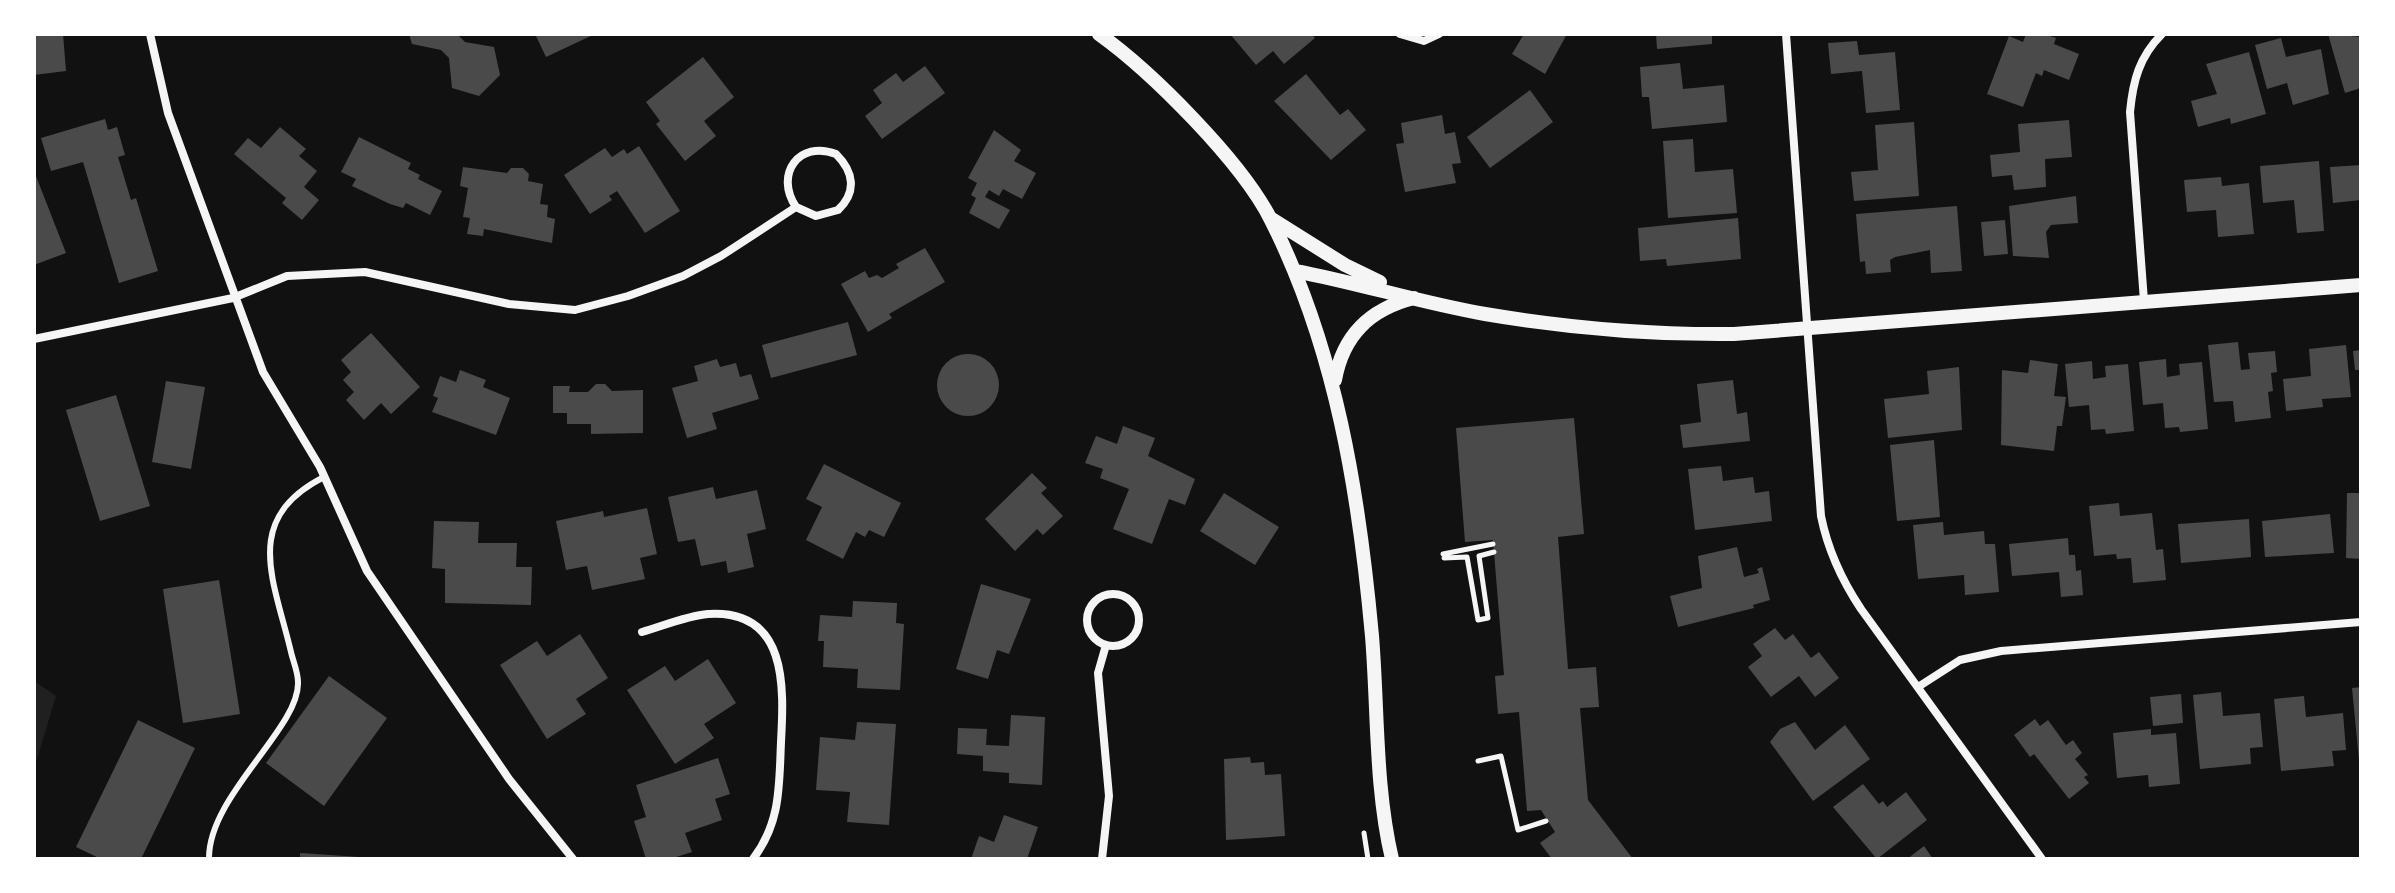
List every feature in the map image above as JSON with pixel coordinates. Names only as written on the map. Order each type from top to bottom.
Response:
[{"type":"street","points":[[150,34],[168,113],[233,298],[263,372],[324,477],[367,571],[509,779],[573,859]]},
{"type":"street","points":[[1099,34],[1147,73],[1183,109],[1270,218],[1295,271],[1334,388],[1346,441],[1372,633],[1392,859]]},
{"type":"street","points":[[1400,34],[1424,41],[1439,34]]},
{"type":"street","points":[[1786,34],[1826,541],[1845,585],[2041,856]]},
{"type":"street","points":[[2144,301],[2130,112],[2133,84],[2141,61],[2162,34]]},
{"type":"street","points":[[810,150],[836,154],[851,176],[846,202],[828,215],[816,216],[796,207],[788,195],[789,168],[810,150]]},
{"type":"street","points":[[34,339],[233,298],[287,276],[365,272],[509,304],[575,310],[628,296],[683,276],[721,256],[796,207]]},
{"type":"street","points":[[1270,218],[1345,265],[1417,298]]},
{"type":"street","points":[[1295,271],[1482,313],[1621,331],[1734,334],[2361,285]]},
{"type":"street","points":[[1334,388],[1340,357],[1354,333],[1372,314],[1391,304],[1417,298]]},
{"type":"street","points":[[1116,594],[1131,601],[1138,625],[1135,633],[1123,644],[1106,645],[1092,635],[1087,619],[1099,598],[1116,594]]},
{"type":"street","points":[[642,632],[706,614],[718,615],[751,625],[777,652],[784,697],[779,799],[769,837],[753,859]]},
{"type":"street","points":[[1918,687],[1960,660],[2001,651],[2361,622]]},
{"type":"street","points":[[1102,859],[1109,796],[1098,673],[1106,645]]},
{"type":"lane","points":[[209,859],[209,839],[216,825],[238,786],[295,702],[298,682],[270,565],[269,538],[282,509],[298,490],[324,477]]},
{"type":"path","points":[[1494,548],[1479,556],[1488,618],[1478,620],[1467,557],[1443,556],[1494,548]]},
{"type":"path","points":[[1478,761],[1501,756],[1518,830],[1546,821]]},
{"type":"path","points":[[1363,824],[1368,859]]},
{"type":"shaded area","points":[[34,681],[56,696],[34,769]]},
{"type":"building","points":[[34,34],[63,34],[66,71],[34,75]]},
{"type":"building","points":[[409,34],[457,34],[465,42],[494,47],[500,75],[479,96],[452,88],[449,58],[441,50],[412,44]]},
{"type":"building","points":[[535,34],[595,34],[546,57]]},
{"type":"building","points":[[1230,34],[1312,34],[1315,38],[1284,64],[1273,51],[1256,65]]},
{"type":"building","points":[[1524,34],[1567,34],[1545,74],[1512,54]]},
{"type":"building","points":[[1656,34],[1712,34],[1712,44],[1657,49]]},
{"type":"building","points":[[2026,34],[2056,38],[2054,44],[2079,54],[2069,80],[2044,70],[2042,76],[2036,73],[2023,107],[1987,94],[2009,36],[2023,42]]},
{"type":"building","points":[[2328,34],[2361,37],[2361,88],[2345,93]]},
{"type":"building","points":[[2281,38],[2286,57],[2321,49],[2329,94],[2293,105],[2287,83],[2267,89],[2255,45]]},
{"type":"building","points":[[1857,41],[1859,55],[1895,52],[1900,110],[1866,113],[1862,71],[1831,74],[1828,43]]},
{"type":"building","points":[[2249,52],[2266,114],[2231,124],[2230,118],[2198,127],[2191,101],[2217,94],[2206,64]]},
{"type":"building","points":[[703,57],[734,97],[704,121],[716,136],[685,161],[656,124],[660,121],[646,102]]},
{"type":"building","points":[[1680,63],[1683,89],[1724,85],[1727,122],[1652,129],[1649,97],[1642,97],[1640,67]]},
{"type":"building","points":[[925,66],[945,93],[882,139],[865,116],[882,103],[873,90],[896,73],[903,82]]},
{"type":"building","points":[[1306,74],[1340,115],[1348,109],[1366,130],[1331,160],[1274,101]]},
{"type":"building","points":[[1530,90],[1553,122],[1490,168],[1467,137]]},
{"type":"building","points":[[1442,115],[1445,134],[1455,132],[1461,163],[1452,164],[1456,183],[1405,192],[1396,144],[1404,143],[1401,123]]},
{"type":"building","points":[[105,119],[108,130],[117,127],[125,155],[118,157],[131,200],[136,198],[158,271],[119,283],[83,162],[51,171],[41,138]]},
{"type":"building","points":[[2069,120],[2072,157],[2045,159],[2046,187],[2014,190],[2012,175],[1992,177],[1990,155],[2020,152],[2018,124]]},
{"type":"building","points":[[1914,122],[1919,196],[1854,201],[1851,172],[1878,170],[1875,125]]},
{"type":"building","points":[[280,127],[306,149],[299,156],[317,171],[304,187],[319,200],[302,220],[282,203],[286,198],[234,154],[248,138],[261,148]]},
{"type":"building","points":[[994,130],[1021,150],[1014,161],[1036,173],[1022,199],[1003,189],[999,196],[989,190],[985,197],[1010,210],[999,229],[969,213],[976,198],[971,195],[977,183],[968,178]]},
{"type":"building","points":[[359,137],[411,163],[408,169],[420,175],[418,179],[442,191],[430,215],[406,203],[403,208],[390,204],[352,186],[356,179],[341,172]]},
{"type":"building","points":[[1693,139],[1695,172],[1733,169],[1737,213],[1668,218],[1663,141]]},
{"type":"building","points":[[639,146],[680,211],[645,233],[617,191],[609,196],[612,200],[590,214],[564,175],[605,148],[612,157],[624,149],[627,154]]},
{"type":"building","points":[[2319,161],[2324,231],[2297,233],[2294,200],[2263,203],[2260,166]]},
{"type":"building","points":[[2361,165],[2361,200],[2333,203],[2330,167]]},
{"type":"building","points":[[463,167],[507,173],[511,168],[523,168],[529,174],[528,181],[543,184],[540,204],[548,205],[547,217],[555,219],[552,243],[484,229],[483,236],[467,234],[470,218],[463,217],[468,188],[460,186]]},
{"type":"building","points":[[34,171],[66,253],[34,265]]},
{"type":"building","points":[[2221,177],[2222,186],[2249,183],[2254,234],[2218,237],[2216,210],[2187,212],[2184,180]]},
{"type":"building","points":[[2076,196],[2078,223],[2051,225],[2046,232],[2049,258],[2013,256],[2009,206]]},
{"type":"building","points":[[1957,206],[1962,271],[1931,273],[1930,250],[1895,257],[1890,260],[1891,272],[1866,274],[1865,261],[1860,262],[1856,214]]},
{"type":"building","points":[[1738,218],[1741,259],[1667,266],[1666,259],[1640,261],[1638,228]]},
{"type":"building","points":[[2005,220],[2008,254],[1984,256],[1981,222]]},
{"type":"building","points":[[925,248],[945,282],[889,314],[892,318],[868,332],[841,284],[865,271],[869,278],[877,275],[882,278],[899,268],[896,264]]},
{"type":"building","points":[[848,322],[857,355],[771,378],[762,345]]},
{"type":"building","points":[[371,333],[420,387],[391,414],[381,403],[364,420],[346,400],[354,392],[343,380],[351,372],[341,360]]},
{"type":"building","points":[[2238,342],[2241,370],[2250,369],[2248,353],[2275,351],[2277,372],[2271,373],[2273,391],[2268,392],[2271,418],[2235,422],[2233,401],[2214,402],[2208,345]]},
{"type":"building","points":[[2346,345],[2351,397],[2322,399],[2323,407],[2286,411],[2283,379],[2311,376],[2309,349]]},
{"type":"building","points":[[2361,350],[2361,370],[2355,370],[2353,351]]},
{"type":"building","points":[[968,354],[980,356],[990,363],[997,373],[997,397],[990,407],[980,414],[968,416],[956,414],[946,407],[939,397],[937,385],[939,373],[946,363],[956,356]]},
{"type":"building","points":[[717,359],[720,367],[736,363],[740,377],[751,374],[759,399],[712,413],[717,429],[687,438],[672,388],[698,381],[694,366]]},
{"type":"building","points":[[2166,359],[2167,377],[2180,375],[2179,364],[2202,362],[2208,429],[2180,432],[2179,427],[2165,428],[2163,403],[2143,405],[2139,362]]},
{"type":"building","points":[[2030,360],[2058,364],[2054,396],[2066,397],[2062,426],[2057,426],[2054,451],[2001,445],[2002,370],[2028,373]]},
{"type":"building","points":[[2092,361],[2093,379],[2106,377],[2105,366],[2128,364],[2134,431],[2106,434],[2105,429],[2091,430],[2089,405],[2069,407],[2065,364]]},
{"type":"building","points":[[1959,367],[1962,430],[1888,438],[1884,399],[1929,394],[1927,371]]},
{"type":"building","points":[[460,370],[486,380],[483,387],[510,398],[496,435],[432,412],[438,398],[433,396],[440,376],[456,382]]},
{"type":"building","points":[[1733,380],[1737,414],[1747,412],[1750,441],[1683,448],[1680,425],[1701,422],[1697,384]]},
{"type":"building","points":[[166,381],[205,387],[191,469],[152,462]]},
{"type":"building","points":[[596,384],[605,384],[612,391],[643,390],[643,433],[591,434],[591,424],[567,424],[567,413],[553,413],[553,386],[570,386],[569,392],[588,392]]},
{"type":"building","points":[[116,395],[150,506],[100,521],[66,410]]},
{"type":"building","points":[[1574,418],[1584,534],[1558,537],[1568,669],[1596,667],[1599,707],[1580,708],[1588,800],[1633,859],[1552,859],[1540,843],[1555,832],[1541,810],[1527,811],[1519,712],[1498,714],[1495,676],[1504,675],[1493,540],[1465,542],[1456,428]]},
{"type":"building","points":[[1123,426],[1155,438],[1148,456],[1195,479],[1185,505],[1169,499],[1152,544],[1113,529],[1129,489],[1100,478],[1103,469],[1085,463],[1096,436],[1117,444]]},
{"type":"building","points":[[1934,440],[1940,517],[1897,521],[1890,445]]},
{"type":"building","points":[[824,464],[901,503],[884,537],[869,530],[865,537],[856,532],[843,559],[806,540],[822,507],[806,499]]},
{"type":"building","points":[[1721,466],[1723,481],[1753,477],[1755,493],[1769,491],[1772,521],[1695,530],[1688,469]]},
{"type":"building","points":[[1032,473],[1047,488],[1041,493],[1063,516],[1043,535],[1037,529],[1015,551],[985,519]]},
{"type":"building","points":[[713,487],[716,499],[757,490],[766,529],[747,534],[754,567],[728,573],[726,561],[701,566],[695,539],[678,542],[668,497]]},
{"type":"building","points":[[1224,493],[1279,527],[1255,565],[1200,531]]},
{"type":"building","points":[[2347,493],[2361,493],[2361,559],[2346,558]]},
{"type":"building","points":[[2119,503],[2120,516],[2152,513],[2156,550],[2163,549],[2166,580],[2133,583],[2131,558],[2117,559],[2116,554],[2094,556],[2089,506]]},
{"type":"building","points":[[647,508],[657,554],[640,558],[645,579],[592,590],[587,566],[566,570],[556,521],[603,511],[604,517]]},
{"type":"building","points":[[2330,514],[2334,553],[2265,557],[2262,521]]},
{"type":"building","points":[[2249,519],[2251,557],[2181,563],[2178,524]]},
{"type":"building","points":[[434,521],[479,522],[478,543],[517,543],[516,567],[532,567],[531,605],[445,603],[445,569],[432,568]]},
{"type":"building","points":[[1943,522],[1944,535],[1984,531],[1985,544],[1995,544],[1999,592],[1965,595],[1964,575],[1918,579],[1913,525]]},
{"type":"building","points":[[2068,538],[2069,555],[2075,555],[2076,571],[2081,570],[2083,595],[2061,597],[2059,572],[2012,576],[2009,544]]},
{"type":"building","points":[[1737,547],[1744,577],[1759,573],[1757,569],[1762,567],[1770,600],[1753,605],[1754,608],[1678,627],[1670,596],[1702,588],[1698,556]]},
{"type":"building","points":[[219,580],[240,714],[183,723],[163,589]]},
{"type":"building","points":[[981,584],[1031,599],[1009,654],[997,650],[988,679],[956,669]]},
{"type":"building","points":[[853,601],[897,603],[896,623],[904,624],[900,690],[857,688],[858,669],[823,667],[824,641],[818,641],[820,615],[852,617]]},
{"type":"building","points":[[1775,628],[1785,640],[1793,634],[1811,658],[1819,652],[1839,678],[1815,697],[1799,676],[1771,697],[1748,667],[1762,656],[1753,644]]},
{"type":"building","points":[[580,634],[608,678],[576,699],[586,714],[547,739],[500,665],[537,641],[547,656]]},
{"type":"building","points":[[708,659],[736,703],[704,724],[714,738],[675,764],[627,690],[665,666],[675,681]]},
{"type":"building","points":[[329,676],[387,718],[324,806],[266,763]]},
{"type":"building","points":[[2361,687],[2361,760],[2359,760],[2352,688]]},
{"type":"building","points":[[2221,692],[2223,716],[2260,713],[2263,747],[2250,748],[2251,764],[2200,769],[2193,695]]},
{"type":"building","points":[[2181,694],[2183,723],[2153,726],[2150,697]]},
{"type":"building","points":[[2304,696],[2306,717],[2343,713],[2346,750],[2332,751],[2334,766],[2281,771],[2274,699]]},
{"type":"building","points":[[1011,715],[1045,717],[1042,785],[1009,783],[1009,773],[983,771],[983,756],[957,754],[958,728],[987,729],[986,745],[1009,746]]},
{"type":"building","points":[[2035,719],[2040,726],[2048,720],[2066,745],[2073,740],[2082,753],[2075,759],[2088,775],[2084,777],[2089,783],[2069,799],[2034,754],[2030,757],[2014,735]]},
{"type":"building","points":[[138,720],[195,748],[141,859],[101,859],[76,847]]},
{"type":"building","points":[[857,722],[896,724],[889,825],[847,822],[850,792],[816,790],[820,737],[855,740]]},
{"type":"building","points":[[1795,722],[1815,750],[1845,725],[1870,759],[1813,801],[1770,742],[1780,729]]},
{"type":"building","points":[[2151,729],[2151,735],[2176,733],[2180,784],[2149,787],[2148,775],[2117,778],[2113,733]]},
{"type":"building","points":[[1250,757],[1251,763],[1264,762],[1265,775],[1281,774],[1285,836],[1226,840],[1224,759]]},
{"type":"building","points":[[718,758],[730,794],[715,799],[722,820],[685,833],[692,852],[670,859],[646,859],[634,821],[646,817],[636,785]]},
{"type":"building","points":[[1863,784],[1879,804],[1883,801],[1887,807],[1906,792],[1927,820],[1877,859],[1833,807]]},
{"type":"building","points":[[1004,815],[1038,827],[1027,859],[971,859],[979,836],[994,842]]},
{"type":"building","points":[[1924,846],[1933,859],[1907,859]]},
{"type":"building","points":[[300,853],[360,857],[360,859],[300,859]]}]
